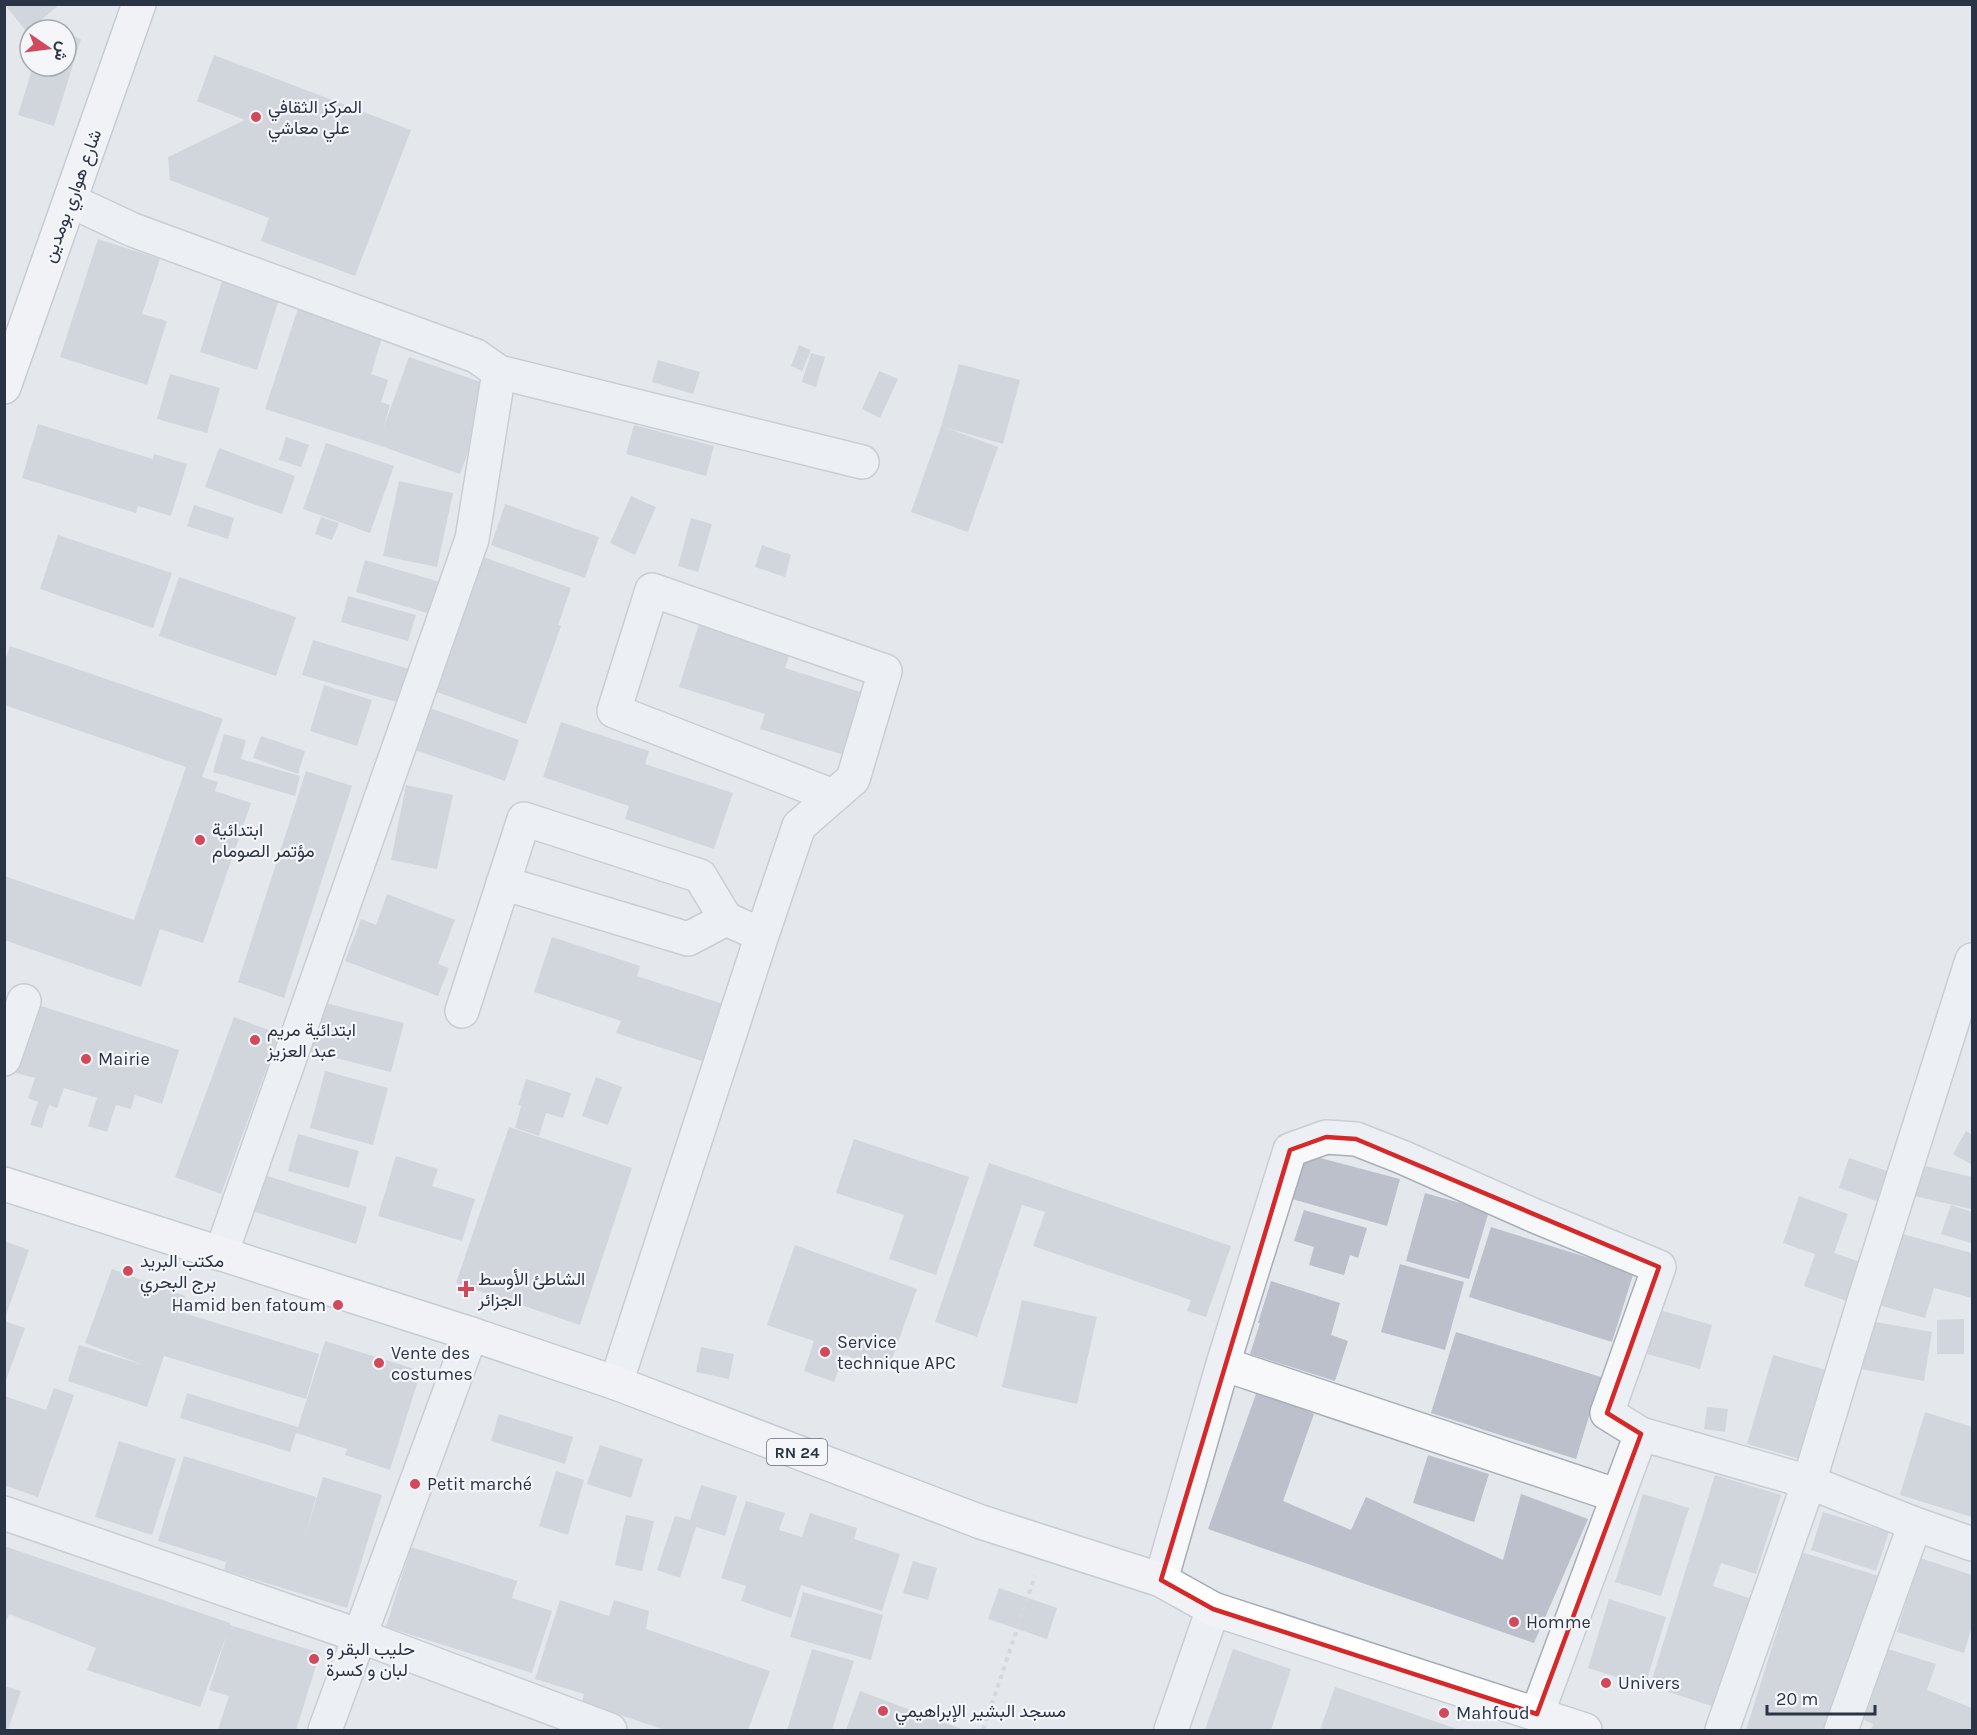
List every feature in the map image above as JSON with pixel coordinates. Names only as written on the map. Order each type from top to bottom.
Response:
[{"type":"main road","name":"شارع هواري بومدين","points":[[4,387],[139,4]]},
{"type":"main road","name":"RN 24","points":[[4,1184],[616,1383],[981,1522],[1161,1580],[1212,1609],[1585,1731]]},
{"type":"street","points":[[71,201],[133,231],[476,356],[499,372],[862,462]]},
{"type":"street","points":[[221,1254],[472,539],[499,372]]},
{"type":"street","points":[[616,1383],[799,826],[853,779],[885,671],[652,590],[614,711],[833,796]]},
{"type":"street","points":[[462,1011],[524,819],[700,876],[726,919],[762,935]]},
{"type":"street","points":[[503,883],[688,939],[726,919]]},
{"type":"street","points":[[1722,1731],[1809,1482],[1972,960]]},
{"type":"street","points":[[4,1059],[24,1001]]},
{"type":"street","points":[[1161,1580],[1223,1364],[1290,1150],[1326,1137],[1356,1139],[1659,1267],[1607,1413],[1641,1434],[1809,1482],[1914,1524],[1972,1544]]},
{"type":"street","points":[[325,1731],[471,1334]]},
{"type":"street","points":[[1223,1364],[1618,1496]]},
{"type":"street","points":[[1538,1714],[1641,1434]]},
{"type":"street","points":[[4,1513],[360,1636],[610,1731]]},
{"type":"street","points":[[1841,1731],[1914,1524]]},
{"type":"street","points":[[1171,1731],[1212,1609]]},
{"type":"path","points":[[983,1731],[1045,1544]]},
{"type":"highlighted area","points":[[1326,1137],[1356,1139],[1659,1267],[1607,1413],[1641,1434],[1537,1714],[1213,1609],[1161,1580],[1290,1150]]},
{"type":"building","points":[[4,4],[60,4],[44,18],[18,18],[18,21]]},
{"type":"building","points":[[214,55],[411,130],[355,276],[261,241],[269,218],[170,180],[168,157],[245,120],[197,101]]},
{"type":"building","points":[[29,78],[69,78],[54,126],[18,115]]},
{"type":"building","points":[[98,239],[160,259],[142,314],[167,321],[147,385],[60,357]]},
{"type":"building","points":[[222,281],[279,299],[257,370],[200,352]]},
{"type":"building","points":[[300,302],[385,328],[371,374],[388,380],[381,402],[390,405],[383,429],[409,357],[492,386],[460,474],[265,409]]},
{"type":"building","points":[[799,345],[811,350],[802,371],[791,366]]},
{"type":"building","points":[[811,353],[825,357],[816,387],[802,382]]},
{"type":"building","points":[[658,360],[700,372],[693,394],[652,382]]},
{"type":"building","points":[[959,364],[1020,380],[1003,444],[947,428],[998,447],[968,532],[911,512],[941,427]]},
{"type":"building","points":[[879,371],[898,379],[880,418],[862,409]]},
{"type":"building","points":[[170,374],[220,388],[207,433],[157,419]]},
{"type":"building","points":[[38,424],[153,459],[154,454],[187,464],[171,516],[138,506],[136,513],[22,478]]},
{"type":"building","points":[[634,425],[714,446],[706,476],[626,454]]},
{"type":"building","points":[[286,437],[309,445],[301,467],[279,460]]},
{"type":"building","points":[[326,443],[394,466],[370,533],[303,509]]},
{"type":"building","points":[[219,448],[295,476],[282,514],[205,487]]},
{"type":"building","points":[[399,481],[453,493],[437,567],[383,556]]},
{"type":"building","points":[[631,496],[656,507],[635,555],[610,543]]},
{"type":"building","points":[[505,504],[599,537],[585,578],[491,545]]},
{"type":"building","points":[[194,505],[234,518],[228,539],[187,526]]},
{"type":"building","points":[[321,517],[339,523],[332,540],[315,534]]},
{"type":"building","points":[[691,518],[712,524],[698,572],[678,566]]},
{"type":"building","points":[[58,535],[172,573],[153,628],[40,589]]},
{"type":"building","points":[[762,545],[791,555],[785,577],[755,567]]},
{"type":"building","points":[[483,557],[571,588],[558,625],[561,626],[526,724],[434,691]]},
{"type":"building","points":[[365,560],[450,585],[441,617],[356,592]]},
{"type":"building","points":[[179,577],[296,617],[276,676],[159,636]]},
{"type":"building","points":[[348,596],[416,615],[408,641],[341,622]]},
{"type":"building","points":[[699,624],[790,653],[785,668],[867,694],[847,756],[760,729],[765,714],[679,687]]},
{"type":"building","points":[[313,640],[409,669],[400,703],[302,675]]},
{"type":"building","name":"ابتدائية مؤتمر الصومام","points":[[10,646],[223,719],[202,777],[218,782],[215,791],[251,803],[203,943],[160,929],[141,987],[4,940],[4,876],[134,920],[186,767],[4,705],[4,664]]},
{"type":"building","points":[[324,685],[372,700],[357,746],[310,731]]},
{"type":"building","points":[[430,708],[519,740],[505,781],[415,750]]},
{"type":"building","points":[[561,722],[649,751],[645,764],[733,793],[714,849],[625,819],[629,806],[543,777]]},
{"type":"building","points":[[224,734],[246,740],[241,759],[300,776],[295,796],[213,772]]},
{"type":"building","points":[[261,736],[305,751],[298,774],[253,758]]},
{"type":"building","points":[[306,771],[352,786],[284,998],[238,982]]},
{"type":"building","points":[[406,785],[453,795],[437,869],[391,860]]},
{"type":"building","points":[[387,894],[455,920],[438,964],[449,968],[438,996],[345,961],[361,919],[376,925]]},
{"type":"building","points":[[552,937],[640,966],[637,976],[726,1005],[708,1063],[616,1033],[621,1021],[534,992]]},
{"type":"building","points":[[321,1002],[404,1023],[391,1072],[308,1051]]},
{"type":"building","points":[[38,1005],[179,1050],[162,1104],[135,1095],[131,1109],[116,1105],[107,1132],[88,1126],[97,1098],[64,1088],[57,1108],[49,1105],[42,1128],[30,1125],[38,1102],[28,1098],[35,1078],[16,1073]]},
{"type":"building","points":[[234,1017],[279,1034],[221,1194],[175,1177]]},
{"type":"building","points":[[325,1071],[388,1088],[373,1145],[310,1128]]},
{"type":"building","points":[[596,1077],[622,1087],[608,1125],[582,1116]]},
{"type":"building","points":[[526,1079],[571,1093],[563,1118],[546,1113],[539,1136],[515,1128],[521,1106],[518,1105]]},
{"type":"building","points":[[509,1127],[632,1168],[580,1325],[456,1283]]},
{"type":"building","points":[[1966,1131],[1972,1135],[1972,1165],[1953,1154]]},
{"type":"building","points":[[298,1134],[359,1151],[349,1188],[288,1171]]},
{"type":"building","points":[[854,1139],[969,1177],[936,1275],[889,1259],[904,1215],[836,1193]]},
{"type":"building","points":[[1305,1154],[1400,1179],[1387,1226],[1292,1199]]},
{"type":"building","points":[[396,1156],[438,1169],[432,1186],[475,1199],[462,1241],[378,1216]]},
{"type":"building","points":[[1849,1158],[1890,1172],[1880,1202],[1839,1188]]},
{"type":"building","points":[[989,1163],[1231,1246],[1206,1317],[1187,1311],[1191,1300],[1033,1246],[1045,1212],[1022,1205],[977,1337],[935,1322]]},
{"type":"building","points":[[1921,1165],[1972,1177],[1971,1209],[1914,1196]]},
{"type":"building","points":[[264,1175],[367,1207],[356,1244],[252,1211]]},
{"type":"building","points":[[1425,1193],[1489,1211],[1469,1279],[1406,1261]]},
{"type":"building","points":[[1799,1196],[1848,1214],[1834,1253],[1866,1264],[1852,1303],[1804,1286],[1815,1254],[1783,1243]]},
{"type":"building","points":[[1951,1205],[1972,1212],[1971,1243],[1941,1234]]},
{"type":"building","points":[[1304,1210],[1367,1228],[1358,1258],[1350,1255],[1344,1275],[1309,1265],[1314,1247],[1294,1241]]},
{"type":"building","points":[[1491,1227],[1634,1272],[1612,1342],[1469,1297]]},
{"type":"building","points":[[1891,1231],[1972,1253],[1972,1298],[1934,1288],[1925,1318],[1871,1303]]},
{"type":"building","points":[[4,1241],[29,1250],[5,1318],[4,1318]]},
{"type":"building","points":[[795,1245],[917,1289],[888,1370],[844,1355],[834,1382],[804,1371],[814,1341],[767,1325]]},
{"type":"building","points":[[1400,1264],[1464,1282],[1445,1350],[1381,1332]]},
{"type":"building","points":[[112,1269],[185,1296],[180,1312],[319,1354],[306,1399],[164,1356],[147,1407],[68,1381],[79,1345],[146,1366],[85,1343]]},
{"type":"building","points":[[1271,1281],[1340,1303],[1331,1335],[1348,1341],[1335,1381],[1250,1354]]},
{"type":"building","points":[[1022,1300],[1097,1317],[1077,1404],[1002,1387]]},
{"type":"building","points":[[1656,1309],[1712,1325],[1700,1369],[1644,1353]]},
{"type":"building","points":[[1964,1319],[1964,1354],[1937,1354],[1937,1320]]},
{"type":"building","points":[[4,1321],[25,1328],[5,1383],[4,1383]]},
{"type":"building","points":[[1870,1321],[1932,1332],[1924,1381],[1861,1369]]},
{"type":"building","points":[[1456,1332],[1601,1377],[1576,1459],[1431,1413]]},
{"type":"building","points":[[325,1341],[421,1371],[390,1470],[345,1455],[347,1449],[296,1433],[290,1452],[180,1418],[187,1393],[298,1427]]},
{"type":"building","points":[[701,1347],[734,1354],[729,1379],[696,1372]]},
{"type":"building","points":[[1773,1355],[1826,1370],[1800,1459],[1747,1444]]},
{"type":"building","points":[[54,1388],[74,1395],[38,1497],[4,1485],[4,1396],[46,1410]]},
{"type":"building","points":[[1257,1391],[1314,1414],[1283,1501],[1351,1530],[1366,1497],[1503,1560],[1521,1494],[1588,1519],[1534,1643],[1208,1529]]},
{"type":"building","points":[[1707,1407],[1728,1409],[1725,1432],[1704,1429]]},
{"type":"building","points":[[1925,1412],[1972,1427],[1972,1517],[1900,1495]]},
{"type":"building","points":[[499,1414],[573,1437],[565,1464],[491,1441]]},
{"type":"building","points":[[119,1441],[176,1459],[152,1535],[95,1517]]},
{"type":"building","points":[[600,1445],[643,1459],[631,1498],[587,1484]]},
{"type":"building","points":[[1428,1455],[1489,1474],[1474,1522],[1413,1503]]},
{"type":"building","points":[[184,1456],[316,1497],[305,1537],[323,1477],[382,1495],[347,1608],[224,1570],[226,1562],[158,1541]]},
{"type":"building","points":[[556,1471],[584,1480],[568,1535],[539,1526]]},
{"type":"building","points":[[1715,1475],[1781,1495],[1756,1574],[1721,1563],[1713,1586],[1752,1599],[1718,1708],[1650,1686]]},
{"type":"building","points":[[701,1485],[737,1496],[725,1536],[696,1527],[680,1578],[657,1570],[675,1516],[690,1520]]},
{"type":"building","points":[[1643,1494],[1689,1508],[1661,1596],[1615,1582]]},
{"type":"building","points":[[746,1501],[785,1513],[779,1530],[802,1537],[810,1513],[857,1528],[854,1539],[900,1554],[882,1611],[801,1585],[791,1618],[741,1601],[746,1586],[721,1578]]},
{"type":"building","points":[[1823,1512],[1889,1532],[1876,1571],[1811,1550]]},
{"type":"building","points":[[626,1515],[654,1521],[642,1571],[615,1565]]},
{"type":"building","points":[[4,1546],[230,1623],[230,1625],[320,1653],[296,1730],[218,1730],[229,1696],[209,1690],[227,1634],[200,1707],[87,1670],[96,1648],[9,1614],[4,1626]]},
{"type":"building","points":[[411,1547],[517,1581],[512,1598],[552,1611],[532,1673],[386,1627]]},
{"type":"building","points":[[1795,1550],[1879,1576],[1829,1730],[1746,1730],[1783,1612],[1776,1609]]},
{"type":"building","points":[[1920,1558],[1972,1575],[1972,1626],[1964,1653],[1897,1632]]},
{"type":"building","points":[[913,1561],[937,1568],[928,1600],[903,1593]]},
{"type":"building","points":[[999,1588],[1057,1608],[1047,1639],[988,1619]]},
{"type":"building","points":[[803,1592],[883,1615],[871,1660],[790,1637]]},
{"type":"building","points":[[1609,1599],[1666,1617],[1645,1686],[1588,1668]]},
{"type":"building","points":[[560,1600],[609,1616],[614,1600],[649,1611],[646,1629],[770,1671],[748,1730],[665,1730],[582,1702],[584,1694],[535,1679]]},
{"type":"building","points":[[812,1649],[854,1661],[832,1730],[787,1730]]},
{"type":"building","points":[[1233,1649],[1291,1669],[1271,1730],[1205,1730]]},
{"type":"building","points":[[1888,1649],[1936,1664],[1927,1690],[1972,1708],[1972,1730],[1871,1730],[1873,1724],[1864,1720]]},
{"type":"building","points":[[4,1686],[21,1691],[8,1730],[4,1730]]},
{"type":"building","points":[[1335,1687],[1460,1730],[1320,1730]]},
{"type":"building","name":"مسجد البشير الإبراهيمي","points":[[860,1691],[964,1730],[846,1730]]},
{"type":"place","name":"المركز الثقافي علي معاشي","points":[[256,117]]},
{"type":"place","name":"ابتدائية مؤتمر الصومام","points":[[200,840]]},
{"type":"place","name":"ابتدائية مريم عبد العزيز","points":[[255,1040]]},
{"type":"place","name":"Mairie","points":[[86,1059]]},
{"type":"place","name":"مكتب البريد برج البحري","points":[[128,1271]]},
{"type":"place","name":"الشاطئ الأوسط الجزائر","points":[[466,1289]]},
{"type":"place","name":"Hamid ben fatoum","points":[[338,1305]]},
{"type":"place","name":"Service technique APC","points":[[825,1352]]},
{"type":"place","name":"Vente des costumes","points":[[379,1363]]},
{"type":"place","name":"Petit marché","points":[[415,1484]]},
{"type":"place","name":"Homme","points":[[1514,1622]]},
{"type":"place","name":"حليب البقر و لبان و كسرة","points":[[314,1659]]},
{"type":"place","name":"Univers","points":[[1606,1683]]},
{"type":"place","name":"مسجد البشير الإبراهيمي","points":[[883,1711]]},
{"type":"place","name":"Mahfoud","points":[[1444,1713]]}]
